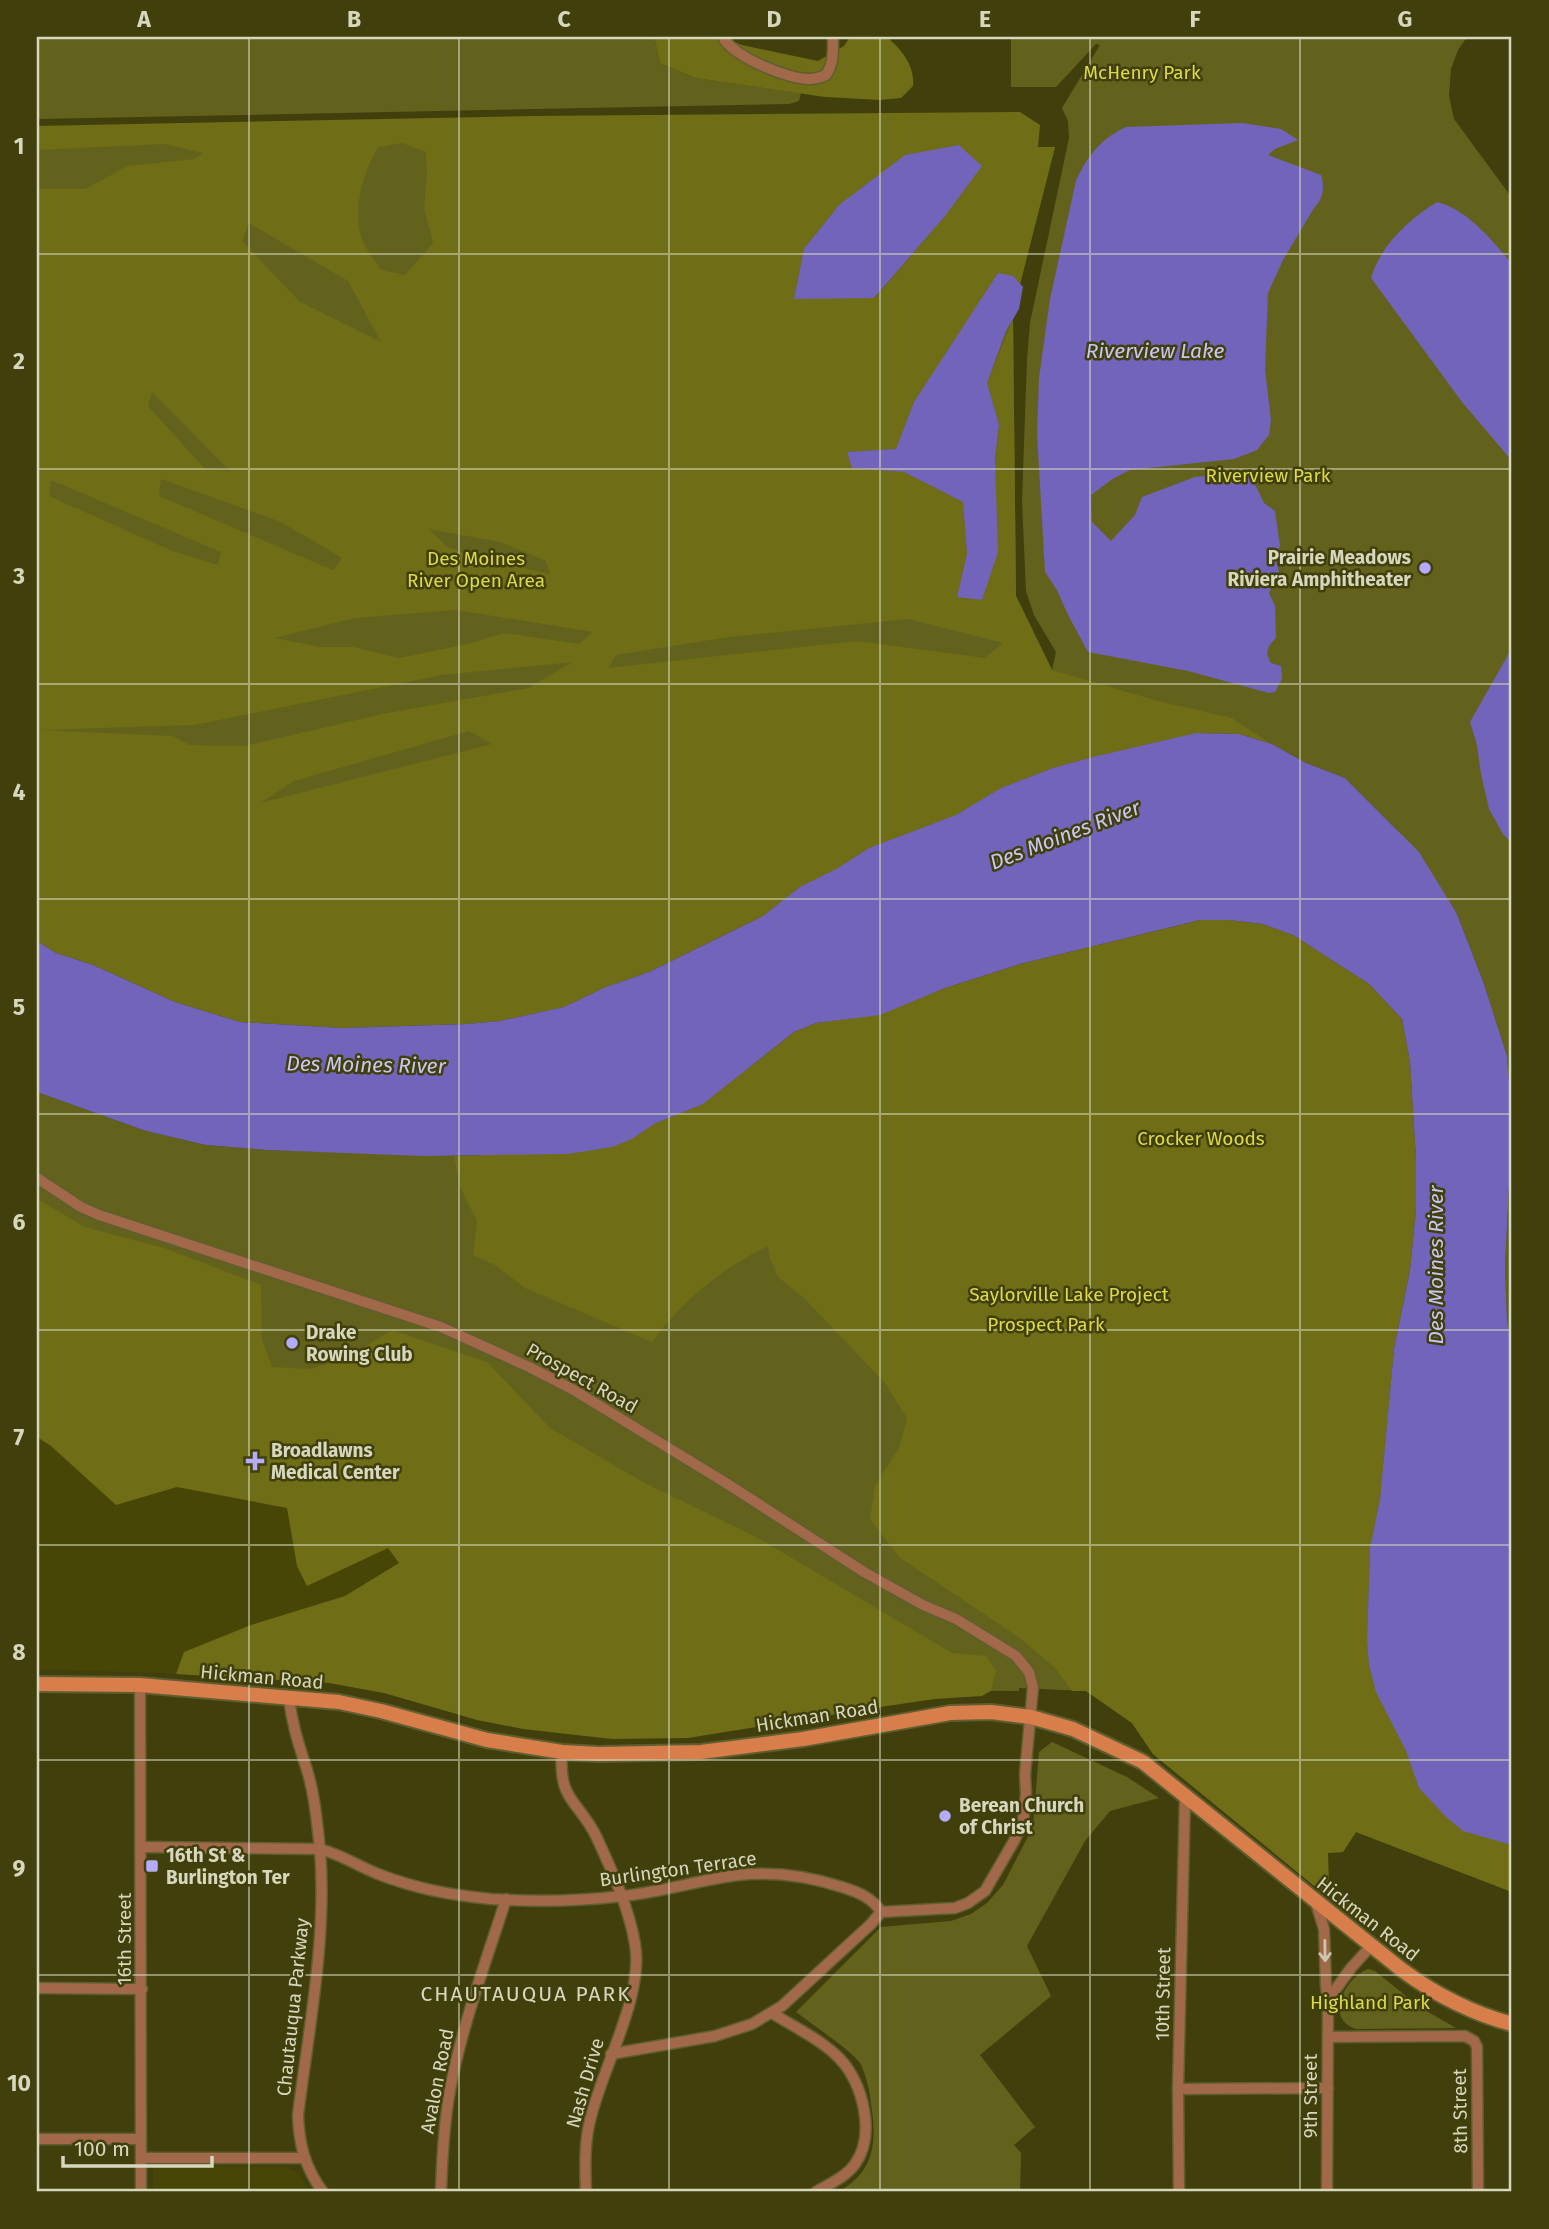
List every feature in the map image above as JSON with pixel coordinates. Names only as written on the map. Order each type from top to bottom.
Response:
[{"type":"main road","name":"Hickman Road","points":[[37,1684],[140,1685],[339,1702],[487,1740],[562,1752],[598,1754],[701,1752],[803,1739],[950,1713],[991,1712],[1031,1717],[1073,1729],[1143,1762],[1316,1903],[1432,1992],[1472,2012],[1512,2024]]},
{"type":"street","points":[[723,37],[729,47],[746,57],[807,80],[826,75],[833,61],[833,37]]},
{"type":"street","name":"Prospect Road","points":[[37,1178],[81,1207],[99,1215],[441,1327],[572,1390],[726,1483],[864,1572],[1006,1648],[1029,1671],[1033,1688],[1031,1717]]},
{"type":"street","name":"16th Street","points":[[140,1685],[141,2192]]},
{"type":"street","name":"Chautauqua Parkway","points":[[289,1698],[293,1730],[307,1771],[316,1813],[320,1849],[320,1939],[298,2115],[304,2158],[323,2192]]},
{"type":"street","points":[[611,2054],[715,2036],[752,2024],[772,2013],[881,1912],[955,1908],[985,1891],[1023,1822],[1031,1717]]},
{"type":"street","name":"Nash Drive","points":[[562,1752],[561,1770],[565,1793],[595,1835],[620,1897],[635,1945],[637,1970],[632,1996],[591,2113],[587,2137],[586,2192]]},
{"type":"street","name":"10th Street","points":[[1179,2192],[1178,2089],[1185,1797]]},
{"type":"street","name":"Burlington Terrace","points":[[142,1847],[320,1849],[426,1891],[506,1899],[573,1900],[620,1897],[654,1893],[735,1875],[778,1874],[825,1882],[847,1889],[875,1901],[881,1912]]},
{"type":"street","name":"Avalon Road","points":[[441,2192],[442,2147],[450,2090],[463,2035],[506,1899]]},
{"type":"street","name":"9th Street","points":[[1316,1903],[1324,1928],[1328,2000],[1328,2192]]},
{"type":"street","points":[[1328,2000],[1371,1946]]},
{"type":"street","points":[[37,1988],[142,1989]]},
{"type":"street","points":[[772,2013],[835,2054],[851,2074],[859,2090],[866,2136],[861,2154],[849,2172],[816,2192]]},
{"type":"street","name":"8th Street","points":[[1328,2037],[1465,2036],[1474,2040],[1477,2048],[1478,2192]]},
{"type":"street","points":[[1178,2089],[1328,2088]]},
{"type":"street","points":[[37,2139],[141,2139]]},
{"type":"street","points":[[141,2158],[304,2158]]},
{"type":"shaded area","name":"Broadlawns Medical Center","points":[[37,1234],[472,1373],[384,1693],[329,1683],[37,1669]]},
{"type":"shaded area","points":[[153,2165],[285,2167],[298,2173],[310,2192],[153,2192]]},
{"type":"green space","points":[[37,37],[654,37],[660,63],[695,78],[801,93],[799,101],[789,104],[37,119]]},
{"type":"green space","points":[[654,37],[723,37],[742,45],[818,61],[844,46],[850,37],[887,37],[906,59],[912,72],[913,86],[901,98],[880,100],[825,97],[695,78],[660,63]]},
{"type":"green space","name":"Des Moines River Open Area","points":[[1011,37],[1467,37],[1458,50],[1451,69],[1449,96],[1454,119],[1512,198],[1512,1122],[1507,1056],[1484,984],[1457,914],[1397,830],[1345,778],[1306,763],[1233,719],[763,916],[564,1007],[500,1021],[37,941],[37,138],[1055,147],[1013,312],[1016,596],[1052,670],[1056,652],[1034,615],[1026,591],[1022,501],[1027,360],[1030,323],[1069,138],[1068,121],[1062,108],[1100,45],[1096,44],[1056,87],[1011,87]]},
{"type":"green space","name":"Des Moines River Open Area","points":[[1020,112],[1040,125],[1038,147],[1055,147],[1020,284],[1013,276],[914,402],[896,449],[847,452],[852,468],[904,472],[963,502],[967,554],[957,597],[982,600],[999,424],[987,383],[1013,319],[1016,596],[1052,670],[1158,701],[1232,718],[1272,744],[1239,734],[1196,733],[1053,768],[1001,788],[956,815],[869,848],[838,868],[800,887],[763,916],[649,972],[606,987],[564,1007],[500,1021],[342,1028],[240,1022],[175,1002],[93,965],[56,953],[37,941],[37,189],[85,189],[128,166],[194,159],[204,153],[164,144],[37,150],[37,126],[531,116]],"holes":[[[402,143],[426,152],[424,208],[433,243],[405,275],[381,270],[361,237],[359,202],[368,168],[378,147]],[[981,166],[945,216],[875,298],[794,298],[804,249],[839,205]],[[249,223],[348,281],[381,342],[300,302],[242,241]],[[152,392],[230,471],[205,469],[148,406]],[[161,479],[281,522],[342,558],[333,570],[159,496]],[[51,480],[221,552],[218,565],[170,550],[49,496]],[[429,529],[500,542],[546,561],[550,574],[471,556],[446,546]],[[456,610],[593,632],[579,644],[504,633],[467,644],[399,658],[354,647],[321,647],[275,638],[355,618]],[[908,619],[1003,643],[985,658],[857,641],[608,668],[616,655],[729,637]],[[573,662],[528,688],[387,713],[244,746],[190,745],[172,736],[40,730],[194,725],[442,675]],[[469,731],[492,744],[260,803],[294,781]]]},
{"type":"green space","name":"Crocker Woods","points":[[1200,920],[1262,924],[1293,935],[1369,984],[1402,1019],[1410,1062],[1416,1158],[1416,1210],[1410,1270],[1394,1349],[1380,1499],[1370,1548],[1367,1640],[1369,1665],[1419,1788],[1492,1837],[1512,1845],[1512,1892],[1356,1832],[1343,1852],[1328,1853],[1329,1898],[1153,1754],[1132,1723],[1086,1691],[1072,1691],[1055,1668],[1020,1638],[899,1557],[870,1519],[875,1486],[899,1448],[907,1418],[885,1383],[804,1298],[778,1277],[768,1246],[735,1264],[704,1287],[676,1313],[652,1342],[525,1288],[495,1265],[473,1255],[477,1221],[461,1189],[454,1156],[520,1154],[632,1139],[654,1124],[703,1104],[794,1032],[816,1023],[880,1014],[945,988],[1020,964]]},
{"type":"green space","name":"Prospect Park","points":[[755,1064],[1394,1349],[1384,1461],[1446,1817],[1512,1845],[1512,1892],[1356,1832],[1343,1852],[1328,1853],[1329,1898],[1153,1754],[1132,1723],[1086,1691],[1019,1688],[1019,1691],[824,1690],[732,1593],[472,1374],[137,1372],[37,1234],[37,1092],[146,1131],[206,1145],[267,1150],[475,1156],[520,1154]]},
{"type":"green space","points":[[1512,1122],[1512,1348],[1507,1319],[1505,1268]]},
{"type":"green space","points":[[37,1199],[85,1227],[164,1248],[261,1285],[262,1340],[272,1367],[311,1369],[348,1357],[392,1330],[487,1362],[550,1428],[643,1482],[758,1538],[952,1653],[986,1656],[996,1671],[991,1691],[982,1696],[935,1699],[688,1738],[612,1739],[523,1729],[477,1720],[384,1693],[329,1683],[176,1674],[184,1652],[251,1625],[345,1596],[399,1563],[388,1548],[307,1586],[297,1566],[287,1508],[177,1487],[116,1505],[51,1446],[37,1437]]},
{"type":"green space","points":[[1052,1742],[1127,1777],[1159,1798],[1110,1811],[1085,1841],[1027,1946],[1051,1996],[980,2055],[1035,2127],[1014,2145],[1021,2153],[1020,2192],[838,2192],[860,2175],[871,2155],[874,2131],[867,2083],[856,2058],[796,2012],[881,1927],[951,1921],[971,1914],[987,1903],[1003,1885],[1033,1827],[1039,1752]]},
{"type":"green space","name":"Highland Park","points":[[1368,1969],[1375,1971],[1421,2008],[1456,2028],[1356,2029],[1346,2024],[1341,2016],[1341,1998],[1352,1981]]},
{"type":"water","name":"Riverview Lake","points":[[1242,123],[1281,129],[1298,140],[1275,149],[1268,155],[1321,175],[1323,184],[1319,201],[1283,260],[1268,293],[1265,370],[1271,420],[1269,435],[1257,450],[1234,459],[1130,470],[1091,495],[1092,522],[1111,541],[1135,515],[1142,497],[1195,477],[1249,472],[1264,503],[1275,511],[1280,546],[1275,557],[1279,572],[1269,593],[1275,606],[1276,638],[1267,652],[1271,663],[1281,666],[1282,679],[1275,692],[1269,693],[1188,671],[1088,652],[1045,572],[1037,433],[1039,378],[1050,299],[1076,181],[1085,164],[1103,142],[1126,127]]},
{"type":"water","points":[[959,145],[982,166],[945,216],[874,298],[794,299],[804,249],[839,205],[905,155]]},
{"type":"water","points":[[1437,202],[1459,211],[1469,219],[1512,264],[1512,461],[1462,402],[1371,278],[1381,255],[1397,234]]},
{"type":"water","points":[[998,273],[1013,276],[1023,287],[1019,309],[1006,331],[987,383],[999,424],[995,459],[998,552],[982,600],[957,597],[967,554],[963,502],[904,472],[852,468],[847,452],[896,449],[914,402]]},
{"type":"water","points":[[1512,648],[1510,841],[1489,809],[1470,722]]},
{"type":"water","name":"Des Moines River","points":[[1196,733],[1239,734],[1272,744],[1306,763],[1345,778],[1419,852],[1457,914],[1484,984],[1507,1056],[1512,1122],[1505,1268],[1507,1319],[1512,1348],[1512,1845],[1463,1831],[1419,1788],[1406,1751],[1376,1692],[1369,1665],[1367,1640],[1370,1548],[1380,1499],[1394,1349],[1410,1270],[1416,1210],[1416,1158],[1410,1062],[1402,1019],[1369,984],[1293,935],[1262,924],[1200,920],[1020,964],[945,988],[880,1015],[816,1023],[794,1032],[703,1104],[654,1124],[632,1139],[612,1147],[568,1154],[423,1156],[206,1145],[146,1131],[37,1092],[37,941],[56,953],[93,965],[175,1002],[240,1022],[342,1028],[500,1021],[564,1007],[606,987],[649,972],[763,916],[800,887],[838,868],[869,848],[956,815],[1001,788],[1053,768]]},
{"type":"place","name":"Prairie Meadows Riviera Amphitheater","points":[[1425,568]]},
{"type":"place","name":"Drake Rowing Club","points":[[292,1343]]},
{"type":"place","name":"Broadlawns Medical Center","points":[[255,1461]]},
{"type":"place","name":"Berean Church of Christ","points":[[945,1816]]},
{"type":"place","name":"16th St & Burlington Ter","points":[[152,1866]]},
{"type":"district","name":"CHAUTAUQUA PARK","points":[[526,1994]]},
{"type":"park label","name":"McHenry Park","points":[[1142,72]]},
{"type":"park label","name":"Riverview Park","points":[[1268,475]]},
{"type":"park label","name":"Saylorville Lake Project","points":[[1069,1294]]}]
